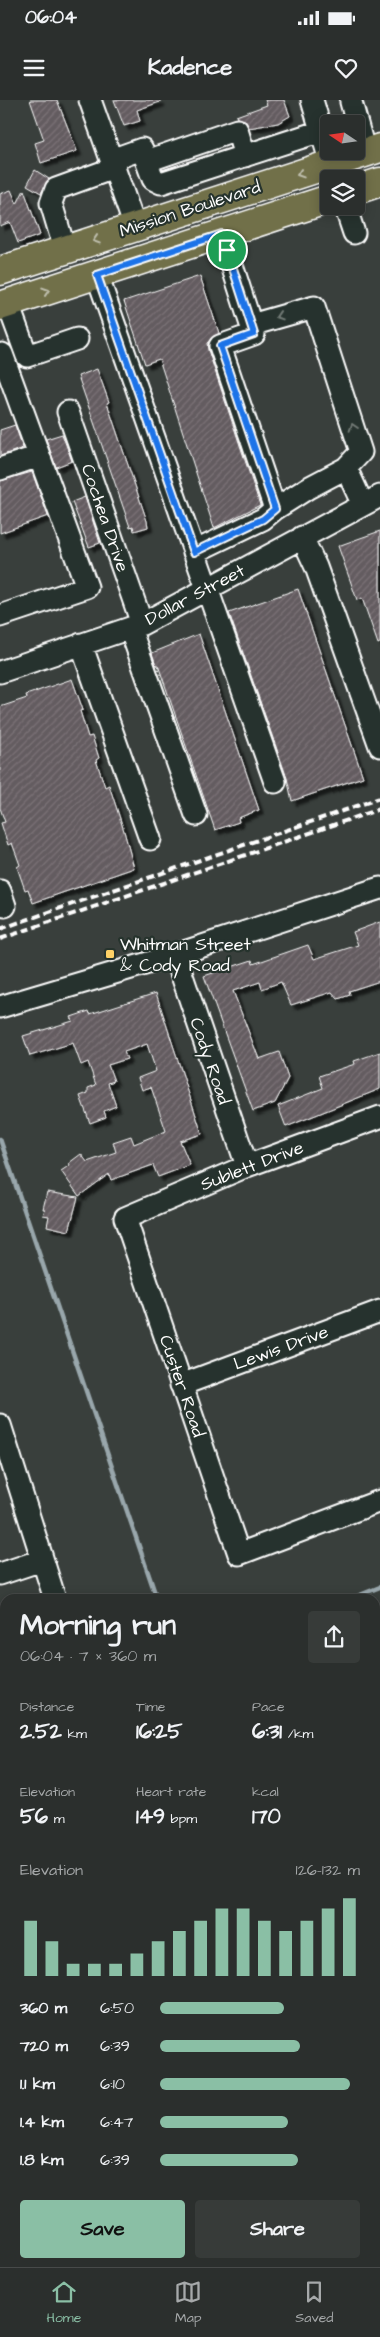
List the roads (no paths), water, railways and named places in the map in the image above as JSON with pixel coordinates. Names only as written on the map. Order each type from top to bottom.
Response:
[{"type":"main road","name":"Mission Boulevard","points":[[0,271],[373,150]]},
{"type":"main road","points":[[365,187],[380,182]]},
{"type":"main road","name":"Mission Boulevard","points":[[4,305],[320,202]]},
{"type":"street","points":[[90,100],[134,227]]},
{"type":"street","points":[[312,100],[320,128]]},
{"type":"street","points":[[351,102],[373,150]]},
{"type":"street","points":[[65,250],[51,203],[56,189],[142,149],[147,161],[237,130],[245,156],[320,131]]},
{"type":"street","points":[[330,160],[331,164]]},
{"type":"street","points":[[348,215],[354,233]]},
{"type":"street","points":[[222,234],[254,334],[220,346],[275,509]]},
{"type":"street","points":[[97,275],[275,782]]},
{"type":"street","points":[[4,305],[28,356],[77,339]]},
{"type":"street","points":[[194,552],[263,519],[308,488],[346,468],[362,452],[314,307],[303,308],[251,325]]},
{"type":"street","points":[[0,616],[87,587],[1,352]]},
{"type":"street","name":"Cochea Drive","points":[[68,412],[196,815]]},
{"type":"street","points":[[0,469],[39,456]]},
{"type":"street","points":[[346,468],[372,500]]},
{"type":"street","name":"Dollar Street","points":[[0,672],[136,626],[372,500]]},
{"type":"street","points":[[302,537],[316,566],[380,746]]},
{"type":"street","points":[[81,644],[150,839]]},
{"type":"street","points":[[0,1007],[174,956],[380,888]]},
{"type":"street","name":"Cody Road","points":[[174,956],[247,1166]]},
{"type":"street","name":"Sublett Drive","points":[[124,1218],[247,1166],[380,1117]]},
{"type":"street","name":"Custer Road","points":[[124,1218],[239,1554],[380,1501]]},
{"type":"street","name":"Lewis Drive","points":[[182,1385],[380,1311]]},
{"type":"street","points":[[0,1425],[54,1594]]},
{"type":"street","points":[[0,1574],[42,1560]]},
{"type":"waterway","points":[[0,1139],[155,1594]]},
{"type":"waterway","points":[[362,1594],[380,1587]]},
{"type":"railway","points":[[0,929],[380,798]]},
{"type":"railway","points":[[0,939],[380,809]]},
{"type":"place","name":"Whitman Street & Cody Road","points":[[110,954]]}]
